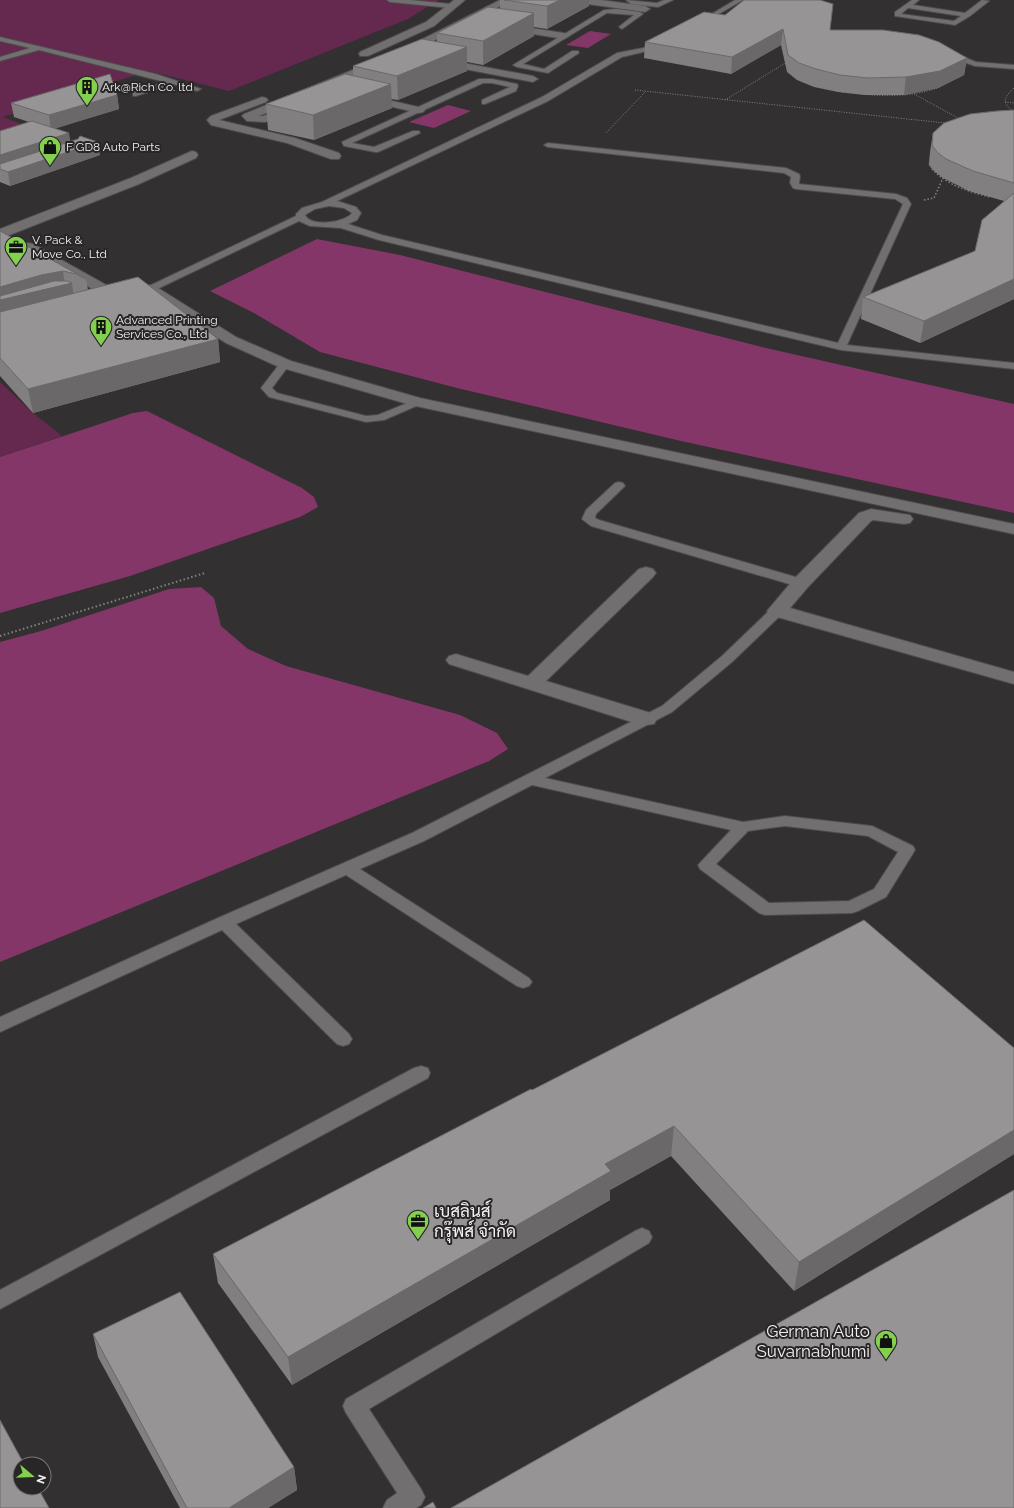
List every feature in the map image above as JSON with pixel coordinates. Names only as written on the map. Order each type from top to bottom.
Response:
[{"type":"street","points":[[580,0],[645,9]]},
{"type":"street","points":[[352,59],[432,23],[455,3]]},
{"type":"street","points":[[436,48],[422,58],[265,119],[255,120],[248,116],[401,54],[466,21],[511,3]]},
{"type":"street","points":[[449,42],[483,24],[511,3]]},
{"type":"street","points":[[466,21],[483,24]]},
{"type":"street","points":[[498,26],[564,36]]},
{"type":"street","points":[[401,54],[533,79]]},
{"type":"street","points":[[295,85],[213,120],[215,123],[322,149],[335,156]]},
{"type":"street","points":[[318,87],[336,91]]},
{"type":"street","points":[[352,94],[419,110]]},
{"type":"street","points":[[1,233],[135,181],[192,155]]},
{"type":"street","points":[[1,233],[121,299]]},
{"type":"street","points":[[102,304],[150,289],[231,340],[285,364],[417,402],[1014,529]]},
{"type":"street","points":[[1014,544],[901,519],[871,514],[865,517],[801,583],[777,611],[1014,678]]},
{"type":"street","points":[[532,683],[646,573]]},
{"type":"street","points":[[456,660],[646,719]]},
{"type":"lane","points":[[390,0],[455,3]]},
{"type":"lane","points":[[629,0],[631,2],[658,5],[670,0]]},
{"type":"lane","points":[[693,27],[740,0]]},
{"type":"lane","points":[[916,0],[897,13],[897,15],[955,23],[985,2],[985,0]]},
{"type":"lane","points":[[972,5],[979,6]]},
{"type":"lane","points":[[907,6],[968,15]]},
{"type":"lane","points":[[575,53],[545,70],[517,66],[606,11],[616,10],[640,14],[622,27]]},
{"type":"lane","points":[[301,218],[300,214],[307,208],[324,204],[546,99],[619,55],[653,48],[673,38]]},
{"type":"lane","points":[[0,39],[197,89]]},
{"type":"lane","points":[[0,59],[37,48]]},
{"type":"lane","points":[[949,54],[975,64],[1014,68]]},
{"type":"lane","points":[[416,133],[375,150],[347,144],[346,142],[482,81],[492,81],[514,86],[513,89],[485,102]]},
{"type":"lane","points":[[136,94],[173,82]]},
{"type":"lane","points":[[548,145],[786,171],[796,176],[794,183],[796,186],[896,197],[904,200],[907,204],[841,347]]},
{"type":"lane","points":[[301,218],[318,224],[336,224],[345,222],[356,216],[357,213],[355,209],[342,205],[324,204]]},
{"type":"lane","points":[[150,289],[301,218]]},
{"type":"lane","points":[[336,224],[378,237],[841,347],[1014,366]]},
{"type":"lane","points":[[285,364],[266,388],[273,395],[366,419],[380,418],[417,402]]},
{"type":"lane","points":[[619,486],[590,513],[588,519],[595,523],[801,583]]},
{"type":"lane","points":[[0,1025],[224,922],[418,837],[667,709],[727,659],[777,611]]},
{"type":"lane","points":[[529,779],[743,827],[785,821],[872,831],[907,850],[880,892],[852,906],[765,909],[706,865],[743,827]]},
{"type":"lane","points":[[347,868],[523,982]]},
{"type":"lane","points":[[224,922],[344,1039]]},
{"type":"lane","points":[[0,1300],[421,1073]]},
{"type":"lane","points":[[396,1508],[412,1497],[354,1406],[642,1237]]},
{"type":"path","points":[[724,100],[785,64],[789,60]]},
{"type":"path","points":[[838,92],[865,95],[913,93],[938,88],[944,85]]},
{"type":"path","points":[[1014,88],[1006,95],[1005,102],[1008,108],[1014,112]]},
{"type":"path","points":[[635,90],[948,124]]},
{"type":"path","points":[[590,149],[646,92]]},
{"type":"path","points":[[913,93],[961,120]]},
{"type":"path","points":[[1005,102],[1014,103]]},
{"type":"path","points":[[935,147],[930,152],[929,165],[934,172],[969,191],[994,198]]},
{"type":"path","points":[[907,204],[934,198],[943,178]]},
{"type":"path","points":[[0,636],[205,573]]},
{"type":"shaded area","points":[[0,0],[439,0],[408,19],[229,91],[149,71],[3,117],[35,129],[0,139]]},
{"type":"shaded area","points":[[590,31],[611,34],[588,48],[566,45]]},
{"type":"shaded area","points":[[448,105],[471,111],[434,128],[409,122]]},
{"type":"shaded area","points":[[317,239],[400,255],[766,348],[1014,404],[1014,513],[681,441],[457,388],[320,352],[254,313],[210,291]]},
{"type":"shaded area","points":[[0,382],[33,413],[62,436],[0,457]]},
{"type":"shaded area","points":[[147,411],[302,488],[314,497],[318,507],[300,517],[130,576],[0,613],[0,457],[133,413]]},
{"type":"shaded area","points":[[201,587],[214,598],[221,626],[248,649],[286,666],[460,715],[497,733],[508,749],[489,761],[0,962],[0,642],[41,631],[169,589]]},
{"type":"building","points":[[504,0],[560,0],[547,6]]},
{"type":"building","points":[[744,0],[820,0],[833,4],[830,30],[883,30],[919,35],[939,42],[967,58],[940,71],[906,77],[868,78],[840,75],[799,63],[788,55],[783,29],[732,57],[645,42],[704,12],[725,15]]},
{"type":"building","points":[[488,7],[534,13],[483,41],[437,33]]},
{"type":"building","points":[[422,39],[467,47],[397,76],[353,66]]},
{"type":"building","points":[[110,74],[117,95],[49,115],[11,103]]},
{"type":"building","points":[[345,74],[391,84],[313,115],[266,104]]},
{"type":"building","points":[[1014,110],[1014,183],[973,171],[946,159],[937,152],[932,145],[933,133],[944,123],[970,114]]},
{"type":"building","points":[[32,121],[69,133],[0,155],[0,131]]},
{"type":"building","points":[[80,136],[98,142],[8,172],[0,169],[0,164],[78,139]]},
{"type":"building","points":[[1014,193],[1014,279],[924,321],[863,297],[975,251],[982,220]]},
{"type":"building","points":[[0,231],[86,279],[76,274],[63,271],[41,275],[0,287]]},
{"type":"building","name":"Advanced Printing Services Co., Ltd","points":[[138,277],[218,339],[28,389],[0,358],[0,312]]},
{"type":"building","points":[[54,281],[67,281],[72,283],[0,300],[0,296]]},
{"type":"building","points":[[864,920],[1014,1048],[1014,1130],[799,1262],[674,1126],[605,1164],[611,1171],[288,1357],[213,1254],[531,1089],[532,1090]]},
{"type":"building","name":"German Auto Suvarnabhumi","points":[[1014,1190],[1014,1508],[451,1508]]},
{"type":"building","points":[[180,1292],[294,1467],[229,1508],[187,1508],[93,1334]]},
{"type":"building","points":[[0,1420],[20,1456],[12,1456],[12,1496],[42,1496],[49,1508],[0,1508]]},
{"type":"building","points":[[433,1502],[436,1508],[423,1508]]},
{"type":"place","name":"Ark@Rich Co. ltd","points":[[87,106]]},
{"type":"place","name":"F GD8 Auto Parts","points":[[50,166]]},
{"type":"place","name":"V. Pack & Move Co., Ltd","points":[[16,266]]},
{"type":"place","name":"Advanced Printing Services Co., Ltd","points":[[101,346]]},
{"type":"place","name":"เบสลินส์ กรุ๊พส์ จำกัด","points":[[418,1240]]},
{"type":"place","name":"German Auto Suvarnabhumi","points":[[886,1360]]}]
